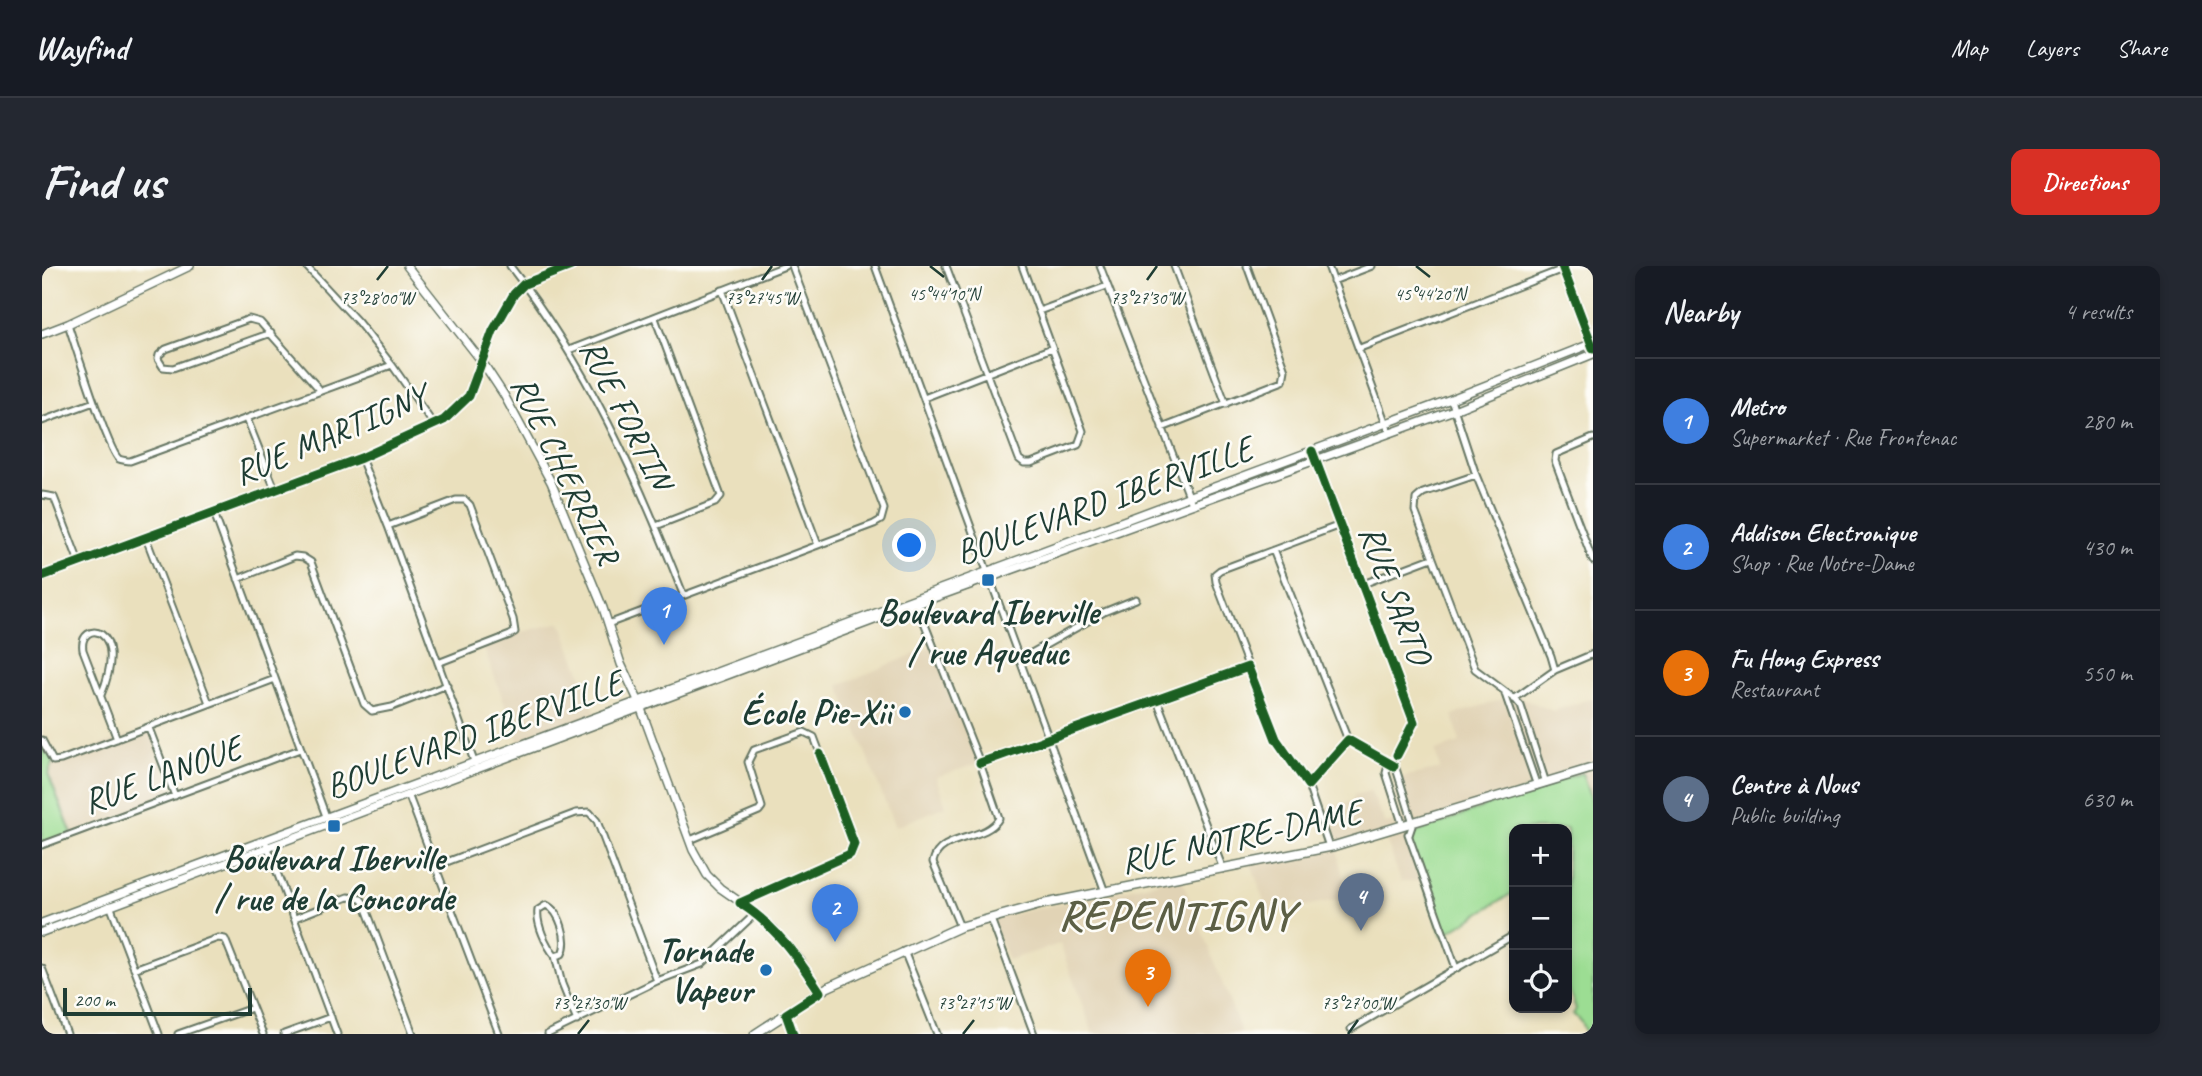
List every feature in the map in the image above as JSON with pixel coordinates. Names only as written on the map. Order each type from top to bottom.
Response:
[{"type":"main road","name":"RUE NOTRE-DAME","points":[[755,1034],[820,992],[960,927],[1043,904],[1329,847],[1593,768]]},
{"type":"street","points":[[42,334],[190,266]]},
{"type":"street","points":[[306,266],[358,322],[434,425]]},
{"type":"street","name":"RUE CHERRIER","points":[[407,266],[483,363],[551,482],[608,624],[692,850],[707,875],[720,888],[756,913],[789,946],[820,992]]},
{"type":"street","name":"RUE FORTIN","points":[[510,266],[569,350],[609,421],[683,594]]},
{"type":"street","points":[[523,284],[571,266]]},
{"type":"street","points":[[569,350],[785,266]]},
{"type":"street","points":[[608,624],[881,520],[884,509],[792,266]]},
{"type":"street","points":[[875,266],[1105,892]]},
{"type":"street","points":[[946,266],[1018,459],[1031,463],[1078,446],[1083,432],[1022,266]]},
{"type":"street","points":[[1100,266],[1191,500]]},
{"type":"street","points":[[1174,266],[1226,404]]},
{"type":"street","points":[[1162,428],[1278,384],[1285,376],[1247,266]]},
{"type":"street","points":[[1328,266],[1389,432]]},
{"type":"street","points":[[1333,281],[1372,266]]},
{"type":"street","points":[[1360,348],[1563,267],[1593,345]]},
{"type":"street","name":"RUE MARTIGNY","points":[[42,576],[360,458],[444,420],[469,396],[493,331],[514,294],[523,284]]},
{"type":"street","points":[[1039,311],[1107,286]]},
{"type":"street","points":[[722,290],[818,545]]},
{"type":"street","points":[[655,318],[721,496],[715,503],[656,526]]},
{"type":"street","points":[[271,333],[173,368],[163,368],[158,359],[166,349],[249,319],[260,321],[271,333],[321,391]]},
{"type":"street","points":[[68,324],[94,402],[115,453],[119,459],[130,461],[392,365]]},
{"type":"street","name":"BOULEVARD IBERVILLE","points":[[916,601],[991,579],[1312,451],[1593,345]]},
{"type":"street","points":[[923,398],[1052,348]]},
{"type":"street","name":"BOULEVARD IBERVILLE","points":[[42,923],[109,902],[407,792],[478,770],[988,571],[1191,500],[1316,461],[1454,410],[1593,354]]},
{"type":"street","points":[[1451,399],[1476,475],[1555,670]]},
{"type":"street","points":[[42,421],[94,402]]},
{"type":"street","points":[[247,419],[275,489]]},
{"type":"street","points":[[1593,438],[1562,450],[1556,454],[1555,461],[1593,561]]},
{"type":"street","name":"RUE SARTO","points":[[1312,451],[1414,722],[1391,764]]},
{"type":"street","points":[[360,458],[388,526],[478,770]]},
{"type":"street","points":[[1476,475],[1423,493],[1416,499],[1415,511],[1475,669],[1521,706],[1541,784]]},
{"type":"street","points":[[42,495],[54,497],[79,562]]},
{"type":"street","points":[[388,526],[456,500],[465,500],[470,505],[513,619],[514,632],[510,635],[438,663]]},
{"type":"street","points":[[214,513],[328,821]]},
{"type":"street","points":[[1329,847],[1308,785],[1276,739],[1215,574],[1340,525]]},
{"type":"street","points":[[146,538],[209,703]]},
{"type":"street","points":[[1273,550],[1348,740],[1391,764],[1413,823],[1409,835]]},
{"type":"street","points":[[238,579],[295,556],[311,562],[364,704],[372,710],[392,707],[447,685]]},
{"type":"street","points":[[1363,584],[1432,558]]},
{"type":"street","points":[[1021,659],[1104,612],[1136,599]]},
{"type":"street","points":[[916,601],[999,818],[992,827],[942,847],[935,854],[933,862],[960,927]]},
{"type":"street","points":[[101,695],[108,678],[111,652],[107,637],[93,632],[88,634],[82,643],[117,739]]},
{"type":"street","points":[[1512,700],[1555,670],[1593,654]]},
{"type":"street","points":[[980,763],[1248,667]]},
{"type":"street","points":[[42,740],[53,761],[61,760],[275,679]]},
{"type":"street","points":[[1157,700],[1223,869]]},
{"type":"street","name":"BOULEVARD IBERVILLE","points":[[407,792],[475,762],[639,705]]},
{"type":"street","points":[[149,728],[175,796]]},
{"type":"street","points":[[690,840],[759,811],[762,807],[748,762],[754,750],[804,732],[814,737],[854,850],[740,903]]},
{"type":"street","points":[[1308,785],[1348,740]]},
{"type":"street","name":"RUE LANOUE","points":[[42,845],[300,749]]},
{"type":"street","points":[[1391,764],[1386,773],[1456,968]]},
{"type":"street","points":[[407,792],[499,1034]]},
{"type":"street","points":[[436,866],[576,813],[589,812],[597,821],[657,981]]},
{"type":"street","points":[[267,844],[337,1034]]},
{"type":"street","points":[[295,918],[348,897],[361,899],[413,1034]]},
{"type":"street","points":[[109,902],[159,1034]]},
{"type":"street","name":"BOULEVARD IBERVILLE","points":[[42,932],[109,902]]},
{"type":"street","points":[[555,956],[562,954],[565,942],[555,912],[551,906],[546,905],[538,910],[537,916],[549,948],[555,956],[562,985],[577,1021]]},
{"type":"street","points":[[548,1034],[657,981],[702,964],[756,913]]},
{"type":"street","points":[[990,919],[1034,1034]]},
{"type":"street","points":[[134,969],[218,938],[225,939],[263,1034]]},
{"type":"street","points":[[1351,1030],[1509,938]]},
{"type":"street","points":[[904,951],[937,1034]]},
{"type":"street","points":[[42,968],[67,1034]]},
{"type":"street","points":[[178,1034],[252,1008]]},
{"type":"street","points":[[786,1014],[793,1034]]},
{"type":"street","points":[[285,1034],[331,1017]]},
{"type":"shaded area","points":[[561,622],[597,716],[520,745],[483,646],[510,635]]},
{"type":"shaded area","name":"École Pie-Xii","points":[[934,646],[980,763],[936,777],[946,806],[895,827],[839,685]]},
{"type":"shaded area","points":[[1515,695],[1553,711],[1593,698],[1593,807],[1582,773],[1500,800],[1408,836],[1422,881],[1401,881],[1384,834],[1337,848],[1347,898],[1300,907],[1297,902],[1268,914],[1251,863],[1334,846],[1320,810],[1352,801],[1354,795],[1370,791],[1386,824],[1406,818],[1393,779],[1440,769],[1435,751],[1460,743],[1453,715]]},
{"type":"shaded area","points":[[149,728],[175,796],[72,834],[48,774],[53,761]]},
{"type":"shaded area","points":[[1181,877],[1242,1034],[1093,1034],[1060,944],[1008,960],[991,919]]},
{"type":"green space","points":[[42,745],[53,761],[48,774],[72,834],[42,845]]},
{"type":"green space","points":[[1582,773],[1593,807],[1593,1034],[1586,1034],[1581,1022],[1573,1014],[1576,1009],[1572,998],[1572,824],[1509,824],[1509,895],[1442,936],[1407,836],[1537,786]]},
{"type":"cycle path","points":[[42,576],[361,458],[444,420],[469,396],[493,331],[514,294],[524,284],[571,266]]},
{"type":"cycle path","points":[[1562,266],[1593,348]]},
{"type":"cycle path","points":[[1312,451],[1414,722],[1397,755]]},
{"type":"cycle path","points":[[980,763],[1248,667],[1276,739],[1308,785],[1348,740],[1394,766]]},
{"type":"cycle path","points":[[740,903],[850,854],[854,844],[820,754]]},
{"type":"cycle path","points":[[740,903],[775,932],[820,992],[786,1014],[793,1034]]},
{"type":"place","name":"Boulevard Iberville / rue Aqueduc","points":[[988,580]]},
{"type":"place","name":"Metro","points":[[664,645]]},
{"type":"place","name":"École Pie-Xii","points":[[905,712]]},
{"type":"place","name":"Boulevard Iberville / rue de la Concorde","points":[[334,826]]},
{"type":"place","name":"Centre à Nous","points":[[1361,931]]},
{"type":"place","name":"Addison Electronique","points":[[835,942]]},
{"type":"place","name":"Tornade Vapeur","points":[[766,970]]},
{"type":"place","name":"Fu Hong Express","points":[[1148,1007]]},
{"type":"district","name":"REPENTIGNY","points":[[1177,914]]}]
